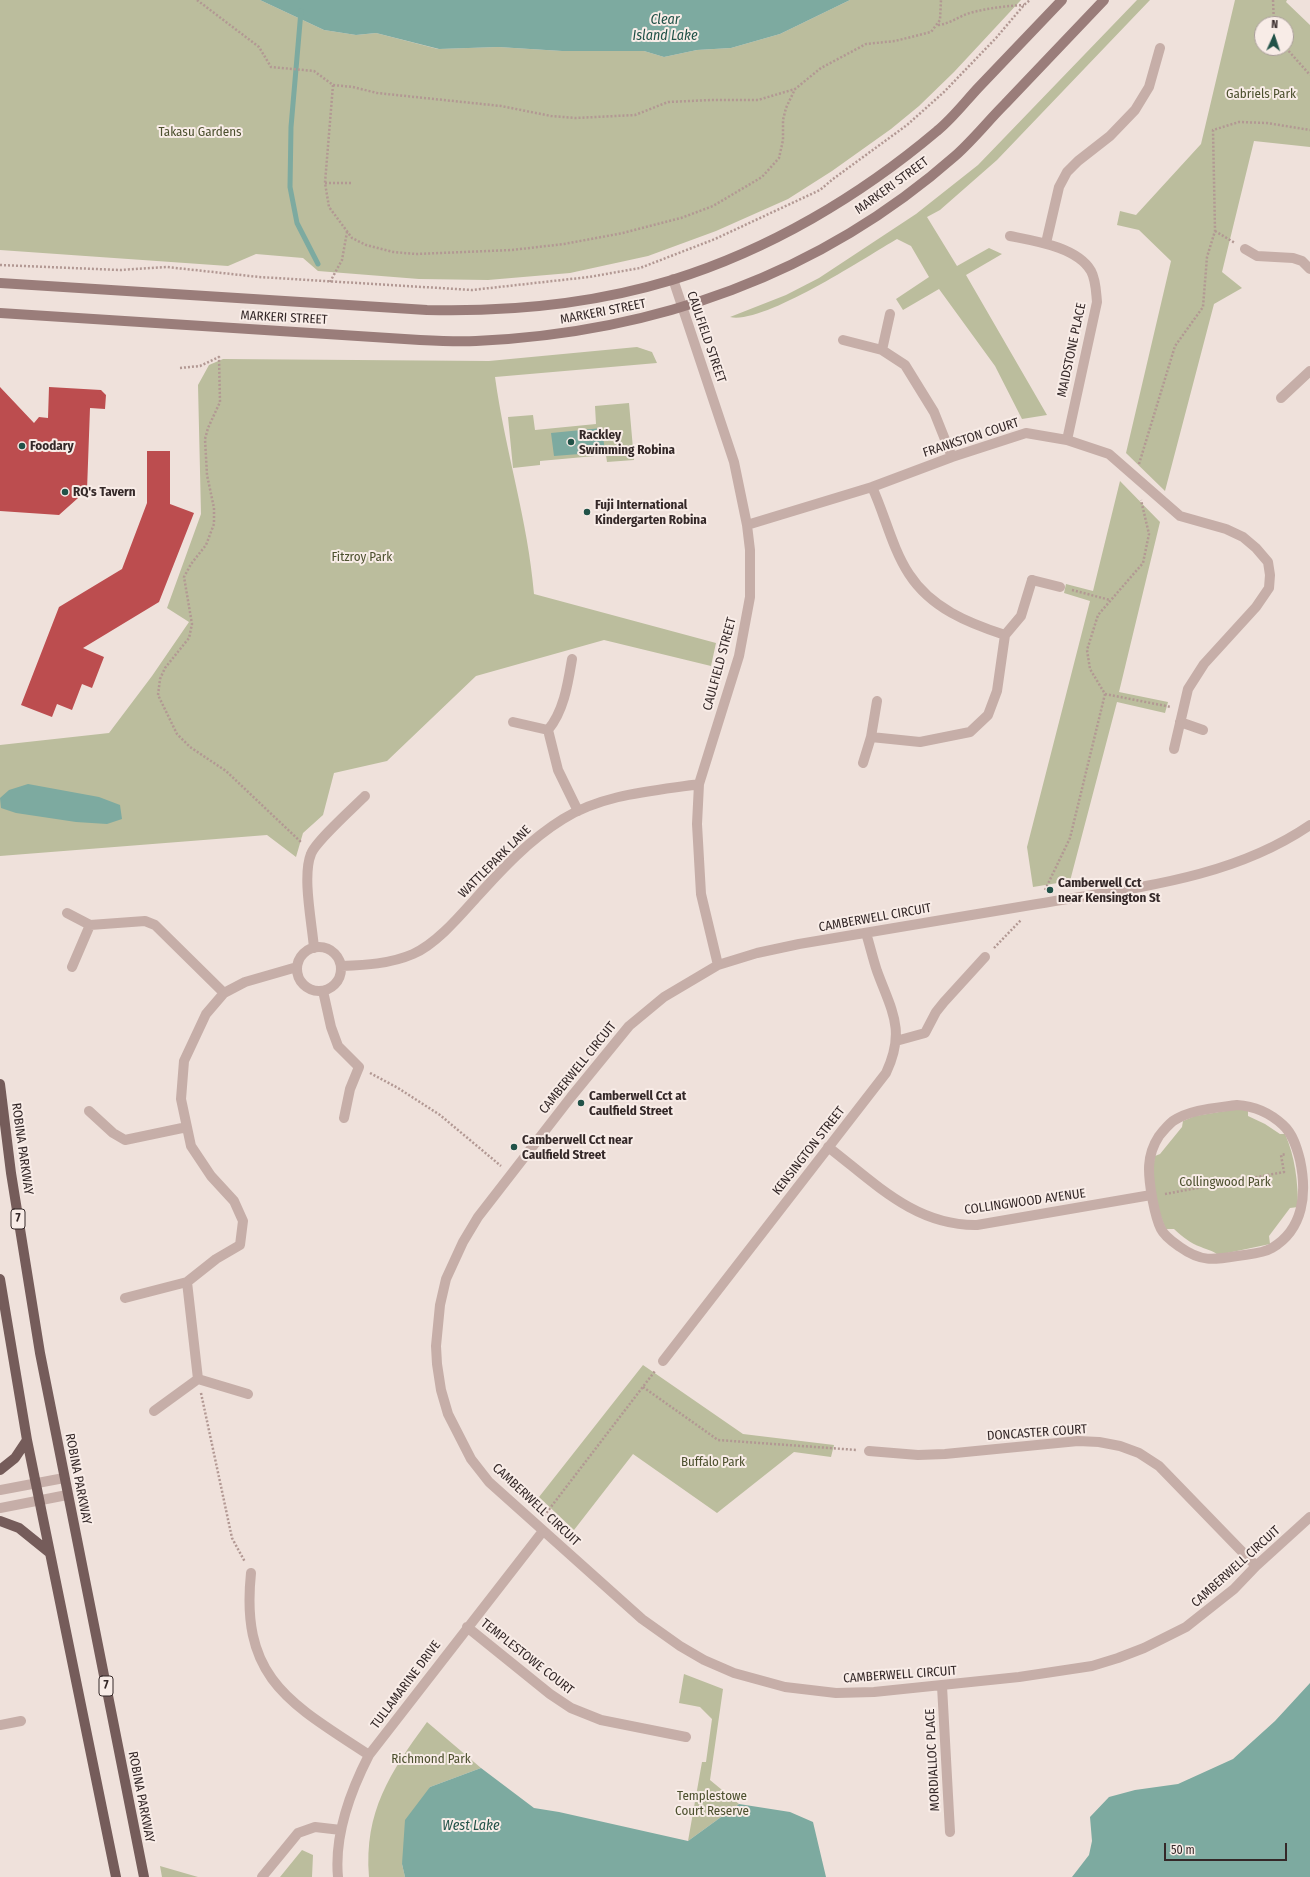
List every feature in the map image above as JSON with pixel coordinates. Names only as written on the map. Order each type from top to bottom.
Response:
[{"type":"main road","name":"MARKERI STREET","points":[[0,283],[427,310],[475,311],[521,308],[571,302],[630,290],[673,279],[725,260],[783,234],[831,208],[895,164],[939,130],[1062,0]]},
{"type":"main road","name":"MARKERI STREET","points":[[0,313],[420,340],[474,341],[525,338],[577,332],[682,308],[712,298],[771,274],[817,252],[856,229],[911,192],[956,155],[1104,0]]},
{"type":"main road","name":"ROBINA PARKWAY","points":[[0,1084],[11,1173],[40,1353],[144,1877]]},
{"type":"main road","points":[[0,1279],[27,1440],[116,1877]]},
{"type":"main road","points":[[0,1470],[15,1458],[27,1440]]},
{"type":"main road","points":[[0,1521],[19,1528],[50,1552]]},
{"type":"street","points":[[1046,243],[1059,187],[1067,172],[1078,161],[1110,136],[1135,110],[1149,87],[1160,48]]},
{"type":"street","name":"MAIDSTONE PLACE","points":[[1010,236],[1046,243],[1067,252],[1081,261],[1091,271],[1096,287],[1097,302],[1067,440]]},
{"type":"street","points":[[1245,248],[1257,256],[1293,258],[1302,261],[1310,269]]},
{"type":"street","name":"CAULFIELD STREET","points":[[673,279],[726,434],[734,462],[747,525],[750,550],[750,597],[738,656],[699,784],[697,824],[701,894],[718,965]]},
{"type":"street","points":[[882,350],[890,314]]},
{"type":"street","points":[[843,340],[882,350],[906,364],[934,412],[952,457]]},
{"type":"street","points":[[1281,398],[1310,371]]},
{"type":"street","name":"FRANKSTON COURT","points":[[747,525],[872,487],[952,457],[1026,433],[1067,440],[1109,454],[1180,516],[1226,529],[1243,537],[1268,562],[1270,575],[1269,588],[1256,607],[1204,664],[1188,689],[1174,749]]},
{"type":"street","points":[[872,487],[894,544],[908,574],[928,597],[951,614],[980,627],[1005,635]]},
{"type":"street","points":[[871,737],[920,742],[970,732],[988,715],[997,691],[1005,635],[1021,616],[1032,580],[1060,587]]},
{"type":"street","points":[[548,730],[554,722],[561,705],[572,659]]},
{"type":"street","points":[[863,763],[871,737],[877,701]]},
{"type":"street","points":[[513,722],[548,730]]},
{"type":"street","points":[[1180,722],[1203,730]]},
{"type":"street","points":[[548,730],[558,770],[578,811]]},
{"type":"street","name":"WATTLEPARK LANE","points":[[342,966],[392,961],[414,954],[439,937],[520,852],[540,834],[578,811],[606,800],[699,784]]},
{"type":"street","points":[[314,948],[308,881],[308,865],[311,852],[365,796]]},
{"type":"street","name":"CAMBERWELL CIRCUIT","points":[[1310,825],[1274,847],[1218,869],[1187,878],[757,953],[718,965],[664,997],[629,1026],[571,1096],[474,1223],[463,1242],[446,1279],[437,1326],[437,1364],[441,1390],[448,1414],[471,1459],[489,1482],[642,1619],[680,1646],[704,1660],[734,1673],[785,1687],[836,1693],[874,1692],[942,1686],[1092,1666],[1125,1656],[1186,1627],[1234,1589],[1256,1566],[1310,1517]]},
{"type":"street","points":[[67,913],[90,925],[145,921],[155,924],[224,993]]},
{"type":"street","points":[[72,967],[90,925]]},
{"type":"street","name":"KENSINGTON STREET","points":[[663,1361],[886,1073],[894,1056],[896,1025],[892,1008],[877,970],[866,933]]},
{"type":"street","points":[[314,948],[326,948],[334,953],[342,966],[340,978],[336,984],[323,991],[315,991],[307,988],[301,982],[298,975],[297,967],[302,956],[314,948]]},
{"type":"street","points":[[896,1041],[925,1033],[936,1012],[985,957]]},
{"type":"street","points":[[125,1298],[187,1282],[216,1259],[240,1245],[243,1221],[234,1201],[211,1176],[191,1146],[182,1099],[184,1061],[206,1014],[224,993],[244,982],[297,967]]},
{"type":"street","points":[[323,991],[331,1027],[338,1046],[359,1067],[350,1089],[344,1118]]},
{"type":"street","points":[[1237,1105],[1249,1106],[1260,1110],[1284,1126],[1296,1144],[1298,1152],[1306,1168],[1304,1197],[1301,1211],[1296,1223],[1282,1241],[1271,1249],[1255,1253],[1212,1260],[1190,1254],[1169,1240],[1161,1229],[1151,1195],[1148,1158],[1152,1148],[1165,1129],[1173,1121],[1198,1111],[1237,1105]]},
{"type":"street","points":[[89,1111],[113,1133],[125,1140],[187,1127]]},
{"type":"street","name":"COLLINGWOOD AVENUE","points":[[828,1147],[904,1205],[921,1214],[950,1224],[964,1225],[989,1223],[1151,1195]]},
{"type":"street","points":[[187,1282],[198,1379]]},
{"type":"street","points":[[198,1379],[248,1394]]},
{"type":"street","points":[[154,1411],[198,1379]]},
{"type":"street","name":"DONCASTER COURT","points":[[869,1451],[918,1455],[1078,1442],[1100,1442],[1120,1446],[1139,1453],[1160,1466],[1256,1566]]},
{"type":"street","points":[[0,1490],[64,1478]]},
{"type":"street","points":[[0,1508],[67,1495]]},
{"type":"street","name":"TULLAMARINE DRIVE","points":[[338,1877],[338,1845],[341,1830],[352,1791],[369,1755],[468,1627],[540,1529]]},
{"type":"street","points":[[251,1573],[249,1607],[253,1636],[266,1672],[298,1706],[369,1755]]},
{"type":"street","name":"TEMPLESTOWE COURT","points":[[468,1627],[550,1694],[570,1708],[601,1720],[686,1737]]},
{"type":"street","name":"MORDIALLOC PLACE","points":[[942,1686],[950,1832]]},
{"type":"street","points":[[0,1725],[21,1721]]},
{"type":"street","points":[[262,1877],[298,1833],[315,1828],[341,1830]]},
{"type":"path","points":[[197,0],[259,47],[271,68],[314,71],[333,85],[353,86],[377,93],[501,106],[551,116],[587,117],[605,115],[635,115],[668,102],[758,100],[795,89],[821,68],[866,44],[918,36],[931,32],[938,25],[940,20],[941,0]]},
{"type":"path","points":[[0,265],[120,270],[167,267],[259,277],[472,290],[537,284],[640,268],[715,239],[820,190],[901,130],[944,92],[996,38],[1024,4],[1030,0]]},
{"type":"path","points":[[1272,0],[1273,16]]},
{"type":"path","points":[[938,25],[947,24],[969,13],[992,8],[1024,4]]},
{"type":"path","points":[[1293,56],[1310,75]]},
{"type":"path","points":[[333,85],[325,183],[329,207],[352,238],[366,245],[394,252],[416,254],[512,250],[564,244],[623,233],[681,218],[713,206],[762,177],[779,158],[783,140],[785,114],[795,89]]},
{"type":"path","points":[[1135,477],[1175,346],[1203,308],[1207,257],[1214,231],[1214,130],[1239,122],[1267,123],[1310,130]]},
{"type":"path","points":[[325,183],[353,183]]},
{"type":"path","points":[[1214,231],[1245,248]]},
{"type":"path","points":[[330,282],[342,260],[347,232]]},
{"type":"path","points":[[180,368],[200,366],[219,357],[220,402],[208,428],[205,439],[207,475],[214,508],[214,524],[206,545],[191,564],[184,577],[192,624],[189,638],[165,668],[160,679],[158,695],[177,734],[190,747],[226,771],[311,852]]},
{"type":"path","points":[[1140,498],[1149,534],[1143,563],[1098,615],[1087,650],[1090,669],[1106,694],[1183,709]]},
{"type":"path","points":[[1060,587],[1110,600]]},
{"type":"path","points":[[1038,903],[1070,838],[1106,694]]},
{"type":"path","points":[[985,957],[1022,919]]},
{"type":"path","points":[[359,1067],[398,1088],[440,1115],[512,1174]]},
{"type":"path","points":[[1154,1209],[1167,1207],[1164,1193],[1284,1172],[1281,1155],[1298,1152]]},
{"type":"path","points":[[540,1529],[663,1361]]},
{"type":"path","points":[[198,1379],[232,1538],[251,1573]]},
{"type":"path","points":[[643,1387],[718,1440],[869,1451]]},
{"type":"green space","name":"Takasu Gardens","points":[[0,0],[260,0],[324,30],[356,35],[376,33],[438,49],[498,47],[562,51],[644,51],[664,57],[697,50],[731,48],[780,34],[850,0],[1021,0],[954,72],[919,106],[891,129],[832,171],[788,199],[716,231],[648,256],[570,273],[488,280],[419,279],[318,271],[303,258],[256,254],[228,266],[0,250]]},
{"type":"green space","points":[[1137,0],[1150,0],[997,160],[940,210],[927,217],[957,266],[989,248],[1002,254],[966,275],[1047,415],[1022,419],[995,366],[939,289],[903,310],[896,299],[929,277],[911,246],[897,239],[839,274],[789,301],[766,311],[745,317],[730,317],[786,295],[819,278],[916,214],[978,165]]},
{"type":"green space","name":"Gabriels Park","points":[[1235,0],[1287,0],[1286,2],[1310,25],[1310,147],[1254,141],[1222,272],[1242,288],[1214,304],[1165,491],[1126,453],[1171,261],[1139,230],[1117,225],[1120,211],[1136,215],[1201,144]]},
{"type":"green space","name":"Fitzroy Park","points":[[637,347],[652,352],[657,363],[495,377],[504,431],[527,540],[534,594],[716,643],[711,666],[604,640],[476,676],[387,761],[334,773],[323,815],[303,833],[296,857],[267,835],[0,856],[0,745],[109,733],[152,676],[189,622],[167,608],[201,514],[198,385],[209,365],[223,359],[489,361]]},
{"type":"green space","name":"Rackley Swimming Robina","points":[[629,403],[634,460],[607,462],[606,455],[540,461],[540,465],[513,468],[508,417],[533,415],[535,430],[596,424],[595,406]]},
{"type":"green space","points":[[1120,481],[1160,522],[1119,692],[1168,702],[1165,713],[1117,702],[1070,881],[1033,887],[1027,847],[1090,601],[1064,593],[1066,584],[1093,591]]},
{"type":"green space","name":"Collingwood Park","points":[[1237,1109],[1248,1110],[1248,1116],[1265,1124],[1280,1134],[1285,1134],[1295,1169],[1298,1207],[1290,1208],[1269,1236],[1270,1244],[1218,1255],[1190,1242],[1174,1229],[1166,1229],[1155,1193],[1153,1173],[1155,1156],[1160,1154],[1182,1127],[1183,1121],[1195,1116]]},
{"type":"green space","name":"Buffalo Park","points":[[643,1365],[743,1434],[834,1445],[831,1457],[794,1452],[717,1513],[633,1454],[574,1530],[539,1497]]},
{"type":"green space","name":"Templestowe Court Reserve","points":[[684,1674],[723,1689],[710,1780],[739,1804],[688,1841],[702,1762],[706,1762],[712,1719],[700,1707],[679,1703]]},
{"type":"green space","name":"Richmond Park","points":[[427,1722],[481,1768],[430,1787],[402,1864],[405,1877],[369,1877],[369,1853],[375,1812],[391,1776]]},
{"type":"green space","points":[[302,1850],[313,1855],[312,1877],[280,1877]]},
{"type":"green space","points":[[160,1866],[198,1877],[162,1877]]},
{"type":"water","name":"Clear Island Lake","points":[[260,0],[850,0],[780,34],[731,48],[697,50],[664,57],[644,51],[562,51],[498,47],[439,49],[376,33],[356,35],[324,30]]},
{"type":"water","points":[[602,428],[605,452],[554,456],[551,433]]},
{"type":"water","points":[[28,784],[99,797],[120,805],[122,819],[107,824],[76,822],[16,813],[1,808],[0,798],[9,790]]},
{"type":"water","points":[[1310,1683],[1310,1877],[1072,1877],[1089,1855],[1092,1841],[1090,1817],[1109,1797],[1135,1790],[1178,1784],[1233,1759],[1275,1721]]},
{"type":"water","name":"West Lake","points":[[481,1768],[534,1808],[559,1812],[688,1841],[739,1804],[790,1812],[813,1822],[826,1877],[405,1877],[402,1864],[405,1820],[430,1787]]},
{"type":"building","points":[[0,387],[34,423],[39,417],[48,418],[49,387],[101,390],[106,395],[105,409],[90,408],[87,490],[59,515],[0,511]]},
{"type":"building","points":[[147,451],[170,451],[170,504],[194,513],[159,602],[83,648],[104,657],[92,688],[82,684],[72,710],[57,704],[52,717],[21,705],[59,607],[122,569],[147,503]]},
{"type":"waterway","points":[[301,11],[291,127],[290,187],[297,223],[318,264]]},
{"type":"place","name":"Rackley Swimming Robina","points":[[571,442]]},
{"type":"place","name":"Foodary","points":[[22,446]]},
{"type":"place","name":"RQ's Tavern","points":[[65,492]]},
{"type":"place","name":"Fuji International Kindergarten Robina","points":[[587,512]]},
{"type":"place","name":"Camberwell Cct near Kensington St","points":[[1050,890]]},
{"type":"place","name":"Camberwell Cct at Caulfield Street","points":[[581,1103]]},
{"type":"place","name":"Camberwell Cct near Caulfield Street","points":[[514,1147]]}]
